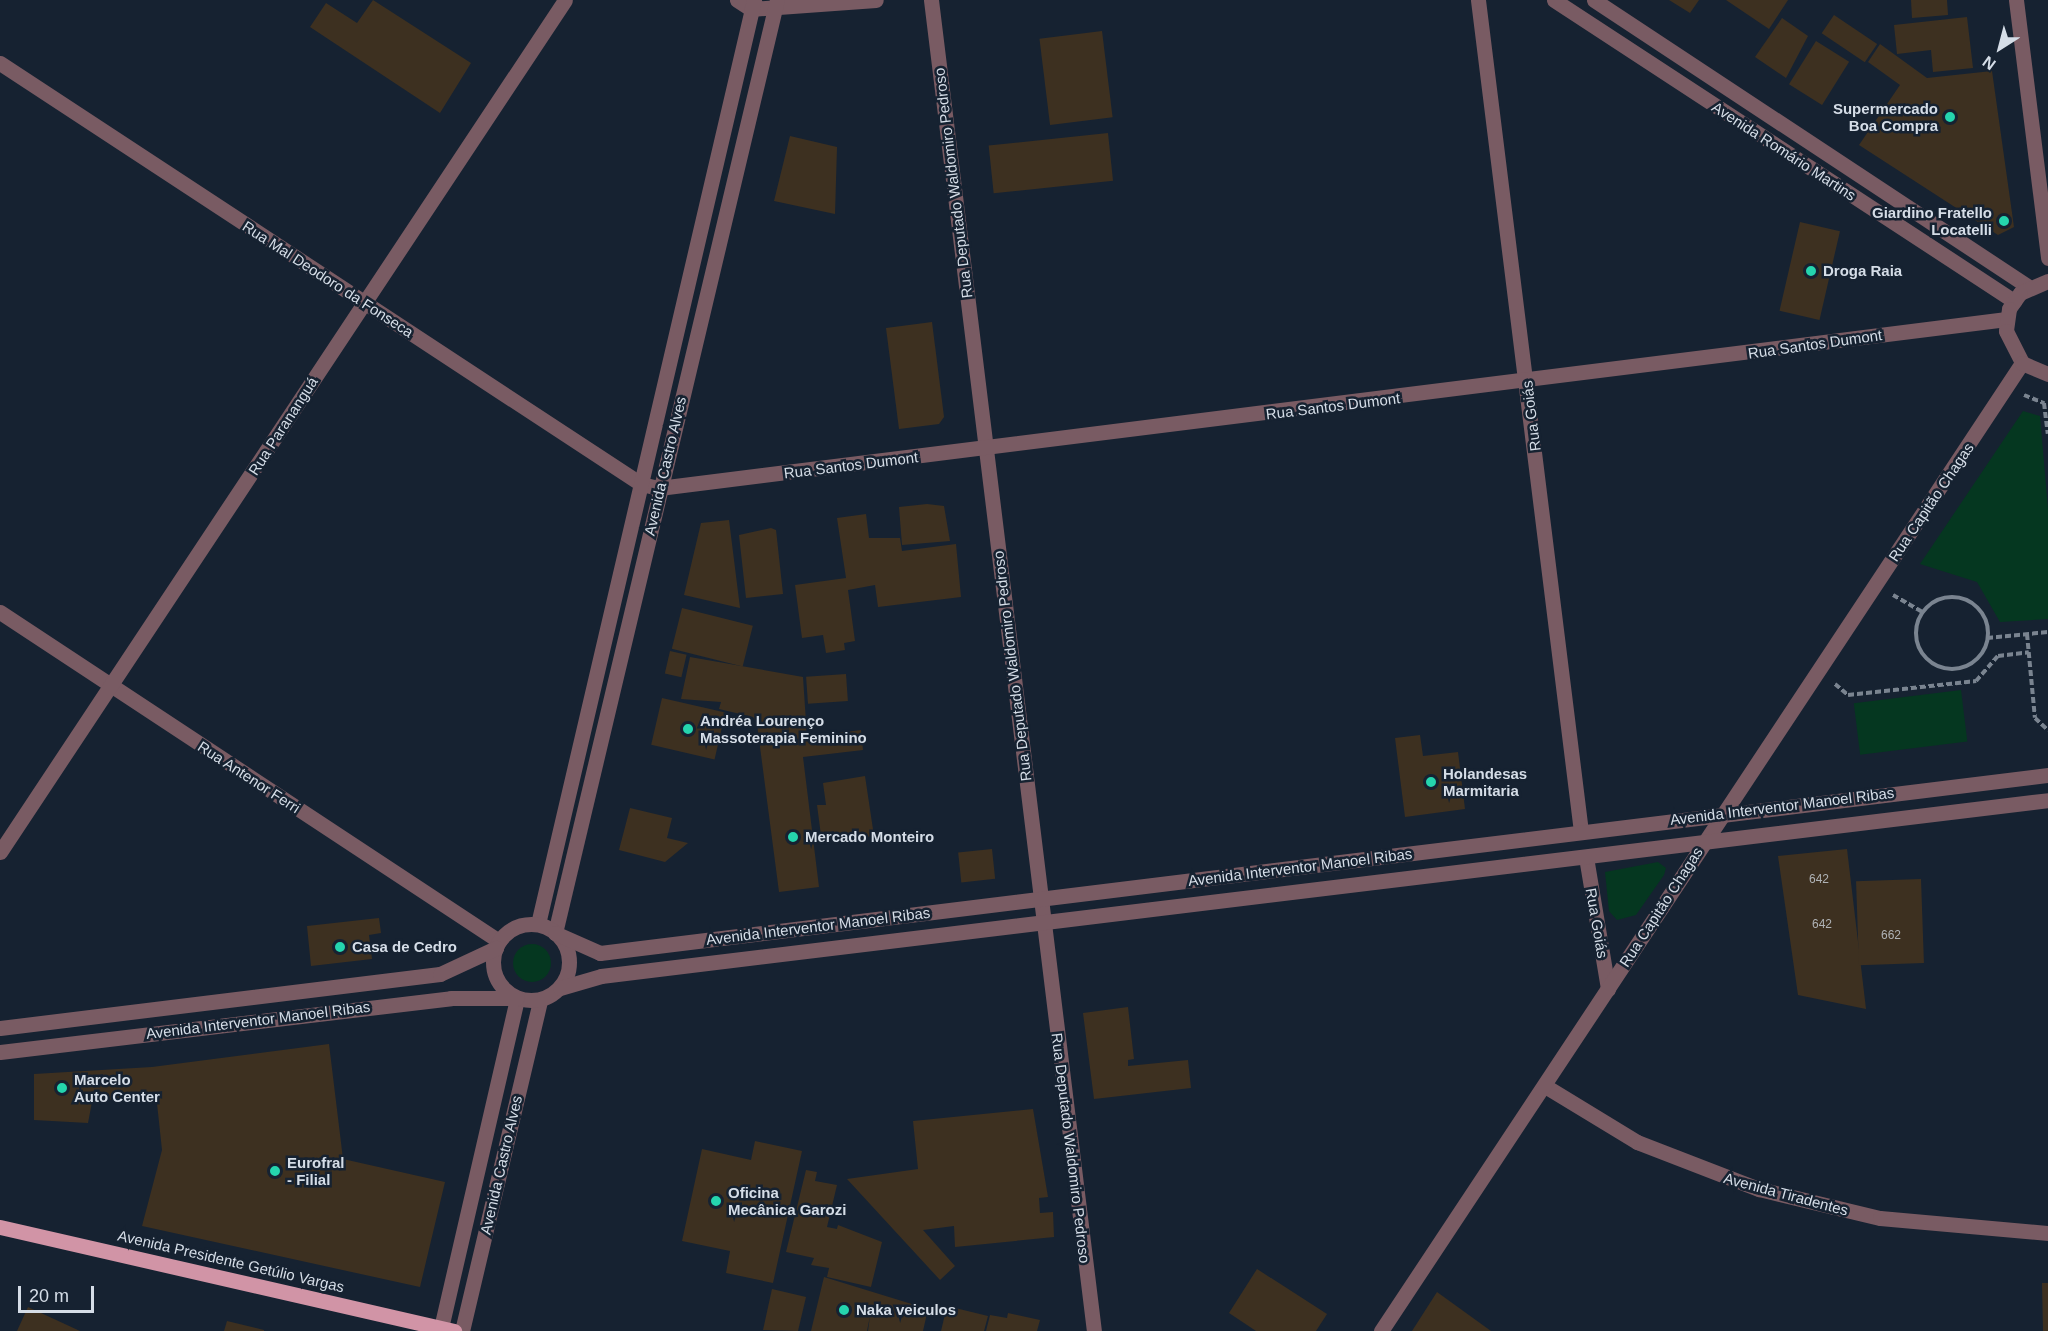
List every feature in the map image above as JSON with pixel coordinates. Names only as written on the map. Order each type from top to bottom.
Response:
[{"type":"main road","name":"Avenida Presidente Getúlio Vargas","points":[[0,1227],[448,1329]]},
{"type":"street","name":"Rua Parananguá","points":[[0,852],[565,0]]},
{"type":"street","points":[[737,0],[752,5],[876,0]]},
{"type":"street","name":"Rua Deputado Waldomiro Pedroso","points":[[931,0],[1094,1331]]},
{"type":"street","name":"Rua Goiás","points":[[1478,0],[1581,832]]},
{"type":"street","name":"Avenida Romário Martins","points":[[1554,0],[2014,301]]},
{"type":"street","name":"Avenida Romário Martins","points":[[1594,0],[2029,287]]},
{"type":"street","points":[[2016,0],[2048,258]]},
{"type":"street","name":"Avenida Castro Alves","points":[[555,933],[610,714],[659,488],[776,4]]},
{"type":"street","name":"Avenida Castro Alves","points":[[538,924],[752,5]]},
{"type":"street","name":"Rua Mal Deodoro da Fonseca","points":[[0,63],[640,484],[659,488]]},
{"type":"street","points":[[698,242],[718,245]]},
{"type":"street","points":[[2048,281],[2029,287],[2014,301],[2006,319],[2008,343],[2022,363],[2048,374]]},
{"type":"street","name":"Rua Santos Dumont","points":[[659,488],[1527,382],[2006,319]]},
{"type":"street","name":"Rua Capitão Chagas","points":[[1381,1331],[2022,363]]},
{"type":"street","name":"Rua Antenor Ferri","points":[[0,612],[497,944]]},
{"type":"street","points":[[588,707],[610,714]]},
{"type":"street","name":"Avenida Interventor Manoel Ribas","points":[[555,933],[600,952],[2048,775]]},
{"type":"street","name":"Avenida Interventor Manoel Ribas","points":[[560,988],[601,976],[1043,926],[1704,840],[2048,800]]},
{"type":"street","name":"Rua Goiás","points":[[1586,857],[1608,989]]},
{"type":"street","points":[[538,924],[555,933],[570,960],[560,988],[540,1000],[517,998],[496,977],[497,944],[516,927],[538,924]]},
{"type":"street","name":"Avenida Interventor Manoel Ribas","points":[[0,1028],[264,998],[441,974],[497,944]]},
{"type":"street","points":[[264,998],[269,1018]]},
{"type":"street","name":"Avenida Interventor Manoel Ribas","points":[[0,1052],[451,998],[517,998]]},
{"type":"street","name":"Avenida Castro Alves","points":[[448,1329],[517,998]]},
{"type":"street","name":"Avenida Castro Alves","points":[[462,1331],[540,1000]]},
{"type":"street","name":"Avenida Tiradentes","points":[[1545,1086],[1638,1142],[1759,1189],[1881,1218],[2048,1233]]},
{"type":"path","points":[[2017,405],[2024,395],[2046,402],[2048,434]]},
{"type":"path","points":[[1887,604],[1899,585]]},
{"type":"path","points":[[1893,595],[1923,612]]},
{"type":"path","points":[[1935,601],[1967,601],[1980,611],[1987,638],[1980,656],[1967,666],[1936,666],[1917,643],[1923,612],[1935,601]]},
{"type":"path","points":[[1987,638],[2048,632]]},
{"type":"path","points":[[2027,634],[2035,718],[2048,730]]},
{"type":"path","points":[[1835,684],[1848,695],[1976,681],[1998,656],[2029,652]]},
{"type":"path","points":[[1829,694],[1841,675]]},
{"type":"green space","points":[[2023,411],[2040,416],[2048,509],[2048,619],[2000,622],[1977,582],[1920,564]]},
{"type":"green space","points":[[1961,690],[1967,742],[1860,755],[1854,703]]},
{"type":"green space","points":[[1658,862],[1666,868],[1664,875],[1636,915],[1617,920],[1609,911],[1605,872]]},
{"type":"green space","points":[[532,944],[545,950],[551,963],[545,976],[532,982],[519,976],[513,963],[519,950]]},
{"type":"building","points":[[373,0],[471,63],[440,113],[310,27],[326,3],[357,23]]},
{"type":"building","points":[[1669,0],[1699,0],[1690,13]]},
{"type":"building","points":[[1726,0],[1788,0],[1769,29]]},
{"type":"building","points":[[1911,0],[1947,0],[1948,15],[1912,18]]},
{"type":"building","points":[[1834,15],[1877,44],[1865,62],[1822,33]]},
{"type":"building","points":[[1967,17],[1973,68],[1933,72],[1931,50],[1897,54],[1894,25]]},
{"type":"building","points":[[1782,18],[1808,36],[1786,78],[1755,57]]},
{"type":"building","points":[[1102,31],[1113,117],[1050,125],[1039,39]]},
{"type":"building","points":[[1816,41],[1849,62],[1822,105],[1789,84]]},
{"type":"building","name":"Supermercado Boa Compra","points":[[1880,44],[1927,78],[1992,71],[2014,227],[1998,235],[1859,145],[1900,85],[1868,62]]},
{"type":"building","points":[[1108,133],[1113,181],[994,193],[989,146]]},
{"type":"building","points":[[790,136],[837,147],[835,214],[774,201]]},
{"type":"building","name":"Droga Raia","points":[[1800,222],[1840,231],[1819,320],[1780,311]]},
{"type":"building","points":[[932,322],[944,417],[939,424],[899,429],[886,328]]},
{"type":"building","points":[[927,504],[944,506],[950,541],[902,545],[899,507]]},
{"type":"building","points":[[866,514],[869,538],[900,538],[902,551],[956,544],[961,597],[878,607],[875,585],[848,590],[855,641],[844,643],[845,650],[826,653],[823,635],[802,638],[795,585],[846,578],[837,518]]},
{"type":"building","points":[[729,520],[740,608],[684,595],[701,523]]},
{"type":"building","points":[[771,528],[776,530],[783,594],[746,598],[739,535]]},
{"type":"building","points":[[682,608],[753,626],[743,666],[672,649]]},
{"type":"building","points":[[670,651],[687,655],[681,677],[665,673]]},
{"type":"building","points":[[690,657],[803,677],[807,737],[861,730],[863,750],[803,757],[819,887],[779,892],[757,724],[753,717],[719,709],[721,702],[681,699]]},
{"type":"building","points":[[846,674],[848,701],[808,704],[806,677]]},
{"type":"building","name":"Andréa Lourenço Massoterapia Feminino","points":[[662,698],[725,713],[715,759],[651,745]]},
{"type":"building","name":"Holandesas Marmitaria","points":[[1420,735],[1423,756],[1458,752],[1465,809],[1405,817],[1395,738]]},
{"type":"building","points":[[865,776],[874,836],[822,843],[817,805],[826,805],[823,783]]},
{"type":"building","points":[[630,808],[672,818],[667,838],[688,843],[665,862],[619,850]]},
{"type":"building","points":[[992,849],[995,879],[961,882],[958,853]]},
{"type":"building","points":[[1847,849],[1866,1009],[1798,995],[1778,856]]},
{"type":"building","points":[[1921,879],[1924,963],[1859,965],[1856,881]]},
{"type":"building","name":"Casa de Cedro","points":[[379,918],[381,933],[369,935],[372,959],[311,966],[307,926]]},
{"type":"building","points":[[1128,1007],[1134,1059],[1128,1060],[1128,1066],[1188,1060],[1191,1088],[1094,1099],[1083,1013]]},
{"type":"building","name":"Eurofral - Filial","points":[[329,1044],[343,1159],[445,1182],[420,1287],[142,1226],[162,1150],[156,1094],[92,1102],[88,1123],[34,1120],[34,1074],[152,1067]]},
{"type":"building","points":[[1033,1109],[1048,1197],[1039,1198],[1040,1213],[1053,1212],[1054,1237],[955,1247],[954,1226],[923,1230],[955,1266],[940,1280],[847,1179],[918,1169],[913,1121]]},
{"type":"building","points":[[755,1141],[802,1151],[773,1283],[726,1273],[730,1251],[682,1241],[702,1149],[751,1160]]},
{"type":"building","points":[[806,1170],[817,1172],[815,1181],[837,1185],[827,1227],[837,1229],[838,1225],[882,1242],[871,1287],[827,1277],[829,1268],[811,1265],[814,1258],[786,1252]]},
{"type":"building","points":[[1257,1269],[1327,1314],[1316,1331],[1256,1331],[1229,1313]]},
{"type":"building","name":"Naka veiculos","points":[[824,1277],[928,1309],[923,1331],[868,1331],[870,1316],[867,1331],[811,1331]]},
{"type":"building","points":[[2042,1283],[2048,1283],[2048,1331],[2043,1331]]},
{"type":"building","points":[[772,1289],[806,1297],[798,1331],[763,1330]]},
{"type":"building","points":[[1437,1292],[1491,1331],[1412,1331]]},
{"type":"building","points":[[947,1306],[988,1316],[984,1331],[941,1331]]},
{"type":"building","points":[[28,1307],[80,1331],[17,1331]]},
{"type":"building","points":[[1008,1313],[1040,1320],[1037,1331],[986,1331],[990,1315],[1007,1318]]},
{"type":"building","points":[[227,1321],[264,1330],[264,1331],[224,1331]]},
{"type":"place","name":"Supermercado Boa Compra","points":[[1950,117]]},
{"type":"place","name":"Giardino Fratello Locatelli","points":[[2004,221]]},
{"type":"place","name":"Droga Raia","points":[[1811,271]]},
{"type":"place","name":"Andréa Lourenço Massoterapia Feminino","points":[[688,729]]},
{"type":"place","name":"Holandesas Marmitaria","points":[[1431,782]]},
{"type":"place","name":"Mercado Monteiro","points":[[793,837]]},
{"type":"place","name":"Casa de Cedro","points":[[340,947]]},
{"type":"place","name":"Marcelo Auto Center","points":[[62,1088]]},
{"type":"place","name":"Eurofral - Filial","points":[[275,1171]]},
{"type":"place","name":"Oficina Mecânica Garozi","points":[[716,1201]]},
{"type":"place","name":"Naka veiculos","points":[[844,1310]]}]
